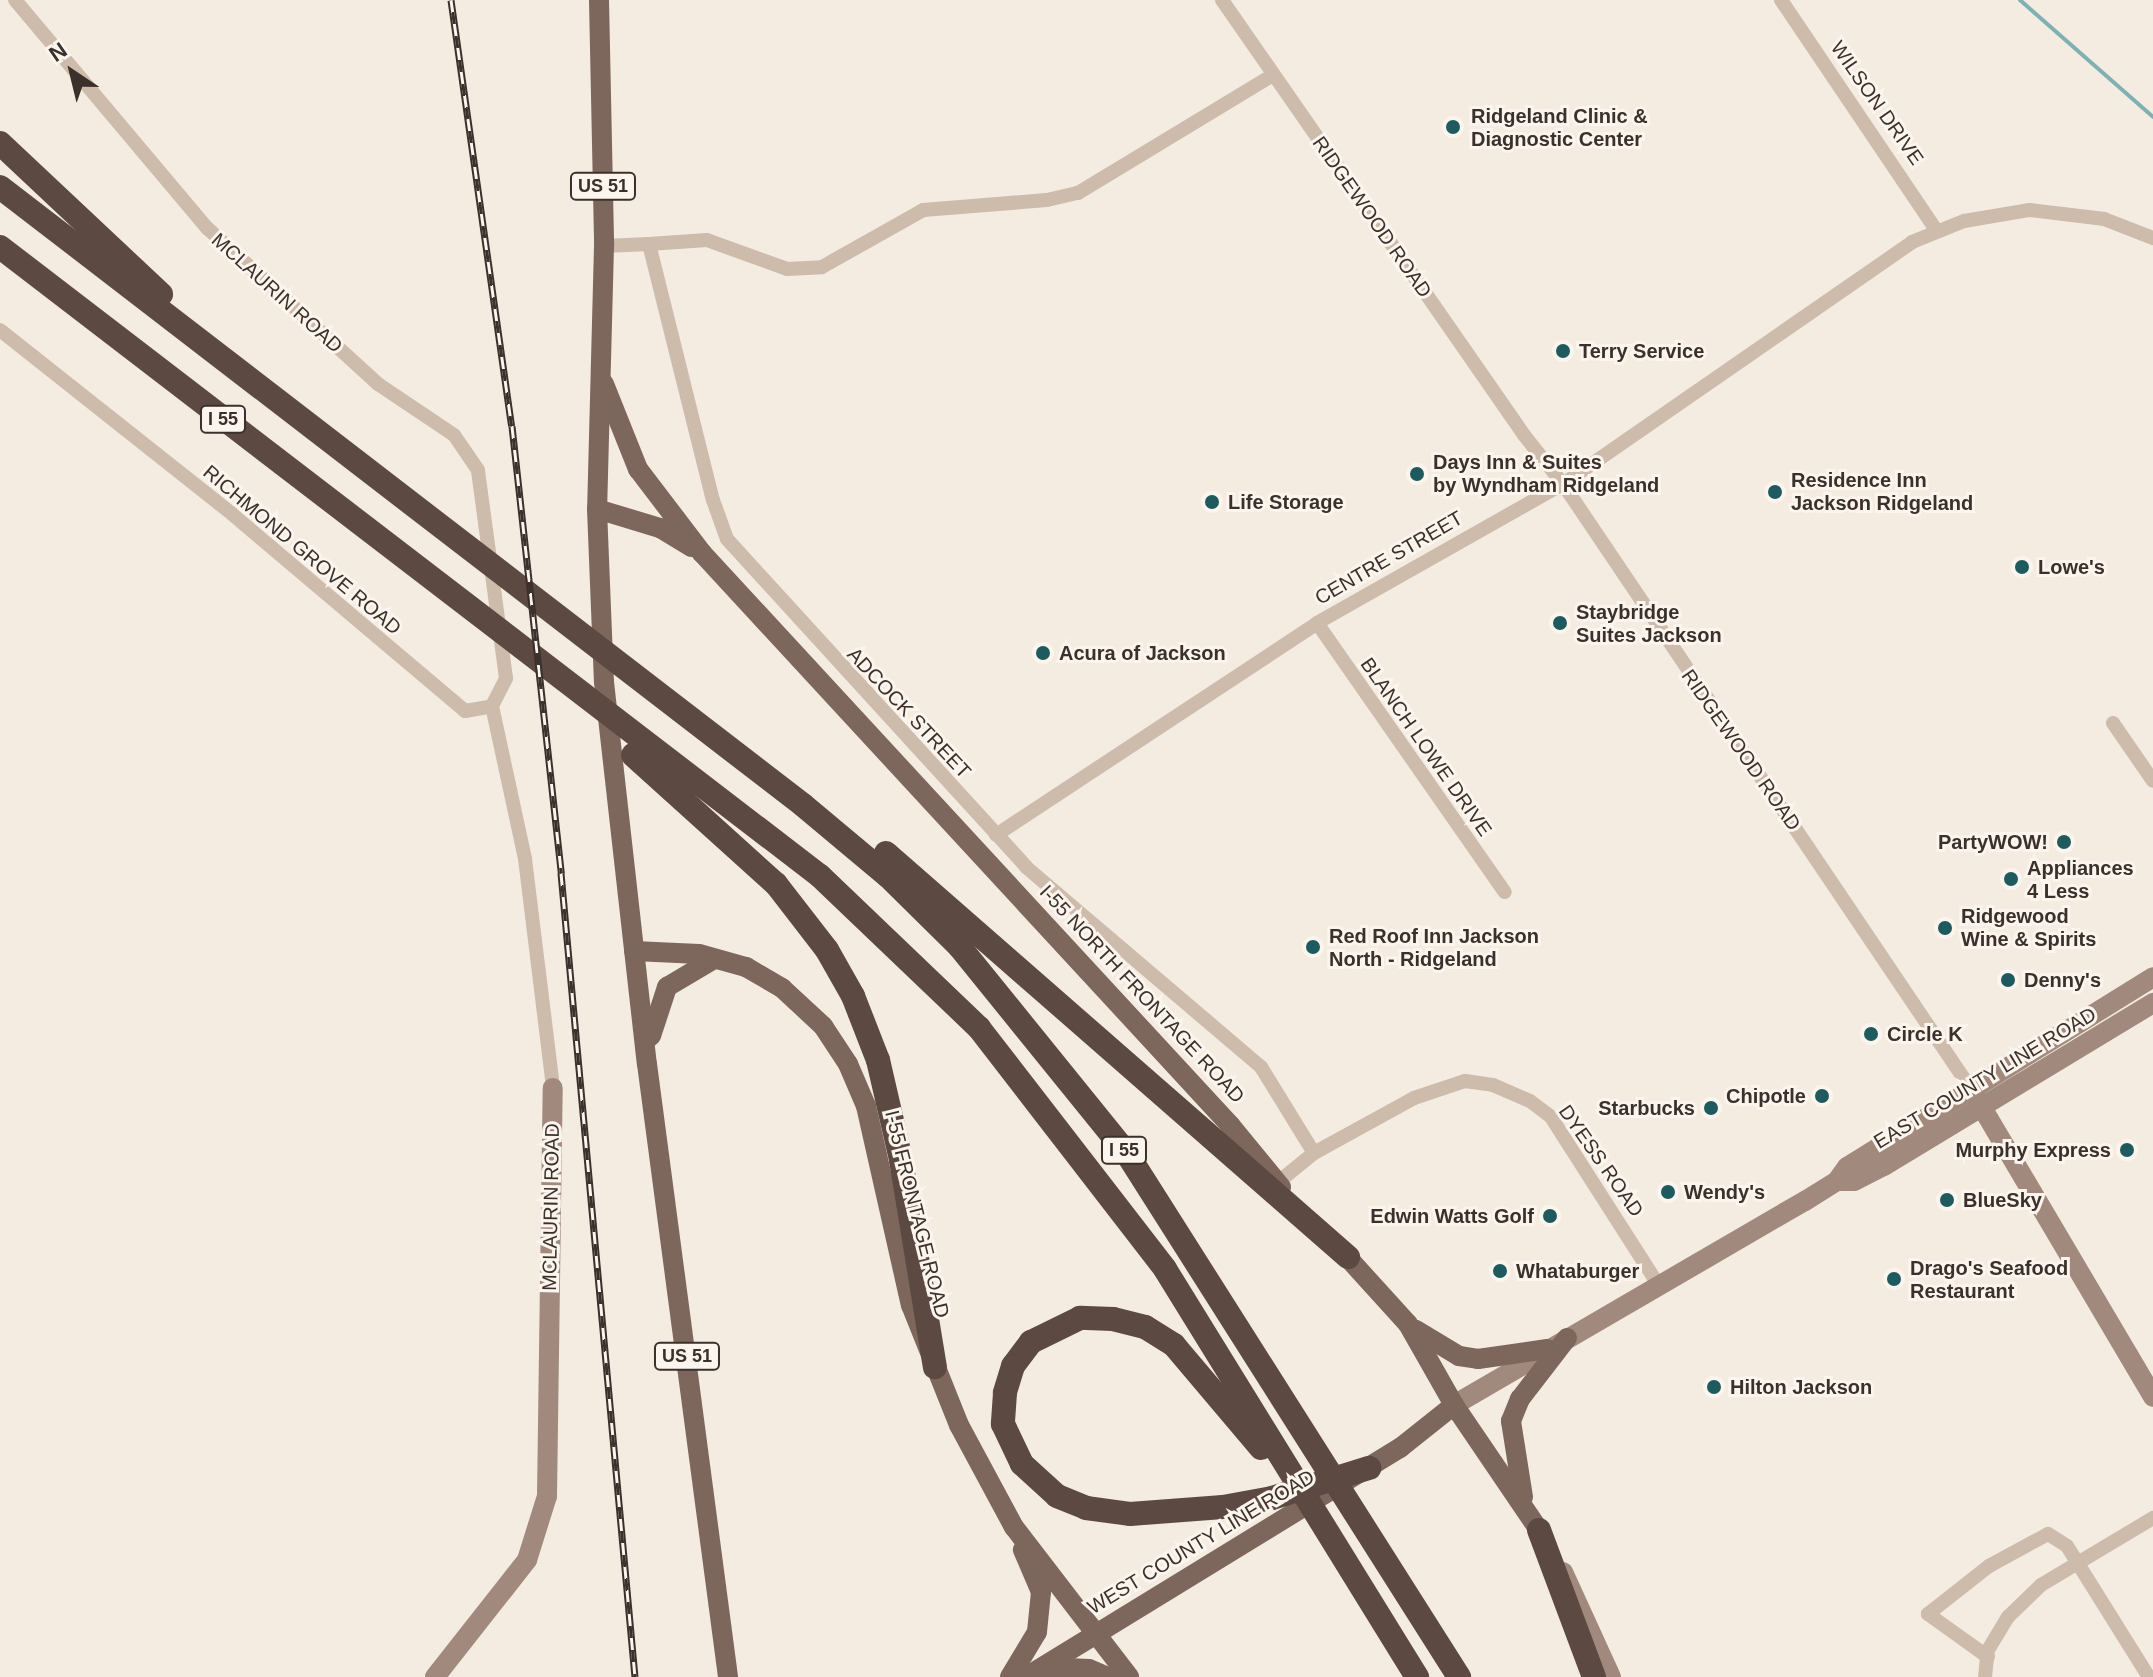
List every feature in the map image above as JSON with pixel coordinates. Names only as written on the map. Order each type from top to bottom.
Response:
[{"type":"highway","points":[[0,143],[237,369]]},
{"type":"highway","name":"I 55","points":[[0,187],[690,716],[888,876],[959,946],[1126,1152],[1459,1677]]},
{"type":"highway","name":"I 55","points":[[0,247],[512,641],[596,724],[691,793],[820,876],[979,1028],[1165,1269],[1417,1677]]},
{"type":"highway","points":[[690,716],[863,834],[1348,1257]]},
{"type":"highway","points":[[691,793],[776,884],[827,950],[853,996],[878,1060],[901,1160],[935,1367]]},
{"type":"highway","points":[[1294,1481],[1174,1345],[1145,1327],[1113,1319],[1080,1318],[1031,1342],[1013,1366],[1003,1424],[1010,1447],[1057,1496],[1086,1508],[1130,1514],[1223,1507],[1272,1498],[1369,1468]]},
{"type":"highway","points":[[1539,1530],[1594,1677]]},
{"type":"main road","name":"US 51","points":[[599,0],[604,246],[597,509],[604,682],[647,1064],[728,1677]]},
{"type":"main road","name":"I-55 NORTH FRONTAGE ROAD","points":[[600,373],[638,469],[702,553],[1231,1126],[1277,1183],[1408,1324],[1454,1405],[1523,1501],[1539,1530]]},
{"type":"main road","points":[[597,509],[660,528],[702,553]]},
{"type":"main road","name":"I-55 FRONTAGE ROAD","points":[[634,951],[714,959],[746,967],[782,988],[823,1026],[848,1064],[866,1106],[911,1305],[959,1425],[1014,1527],[1129,1677]]},
{"type":"main road","points":[[647,1064],[655,1014],[667,987],[714,959]]},
{"type":"main road","points":[[1408,1324],[1435,1344],[1469,1358],[1547,1349]]},
{"type":"main road","points":[[1523,1501],[1511,1421],[1520,1399],[1567,1338]]},
{"type":"main road","name":"EAST COUNTY LINE ROAD","points":[[1400,1448],[1454,1405]]},
{"type":"main road","name":"WEST COUNTY LINE ROAD","points":[[1035,1672],[1400,1448]]},
{"type":"main road","points":[[1010,1677],[1037,1632],[1041,1592],[1014,1527]]},
{"type":"main road","points":[[717,1677],[723,1649]]},
{"type":"main road","points":[[723,1649],[739,1677]]},
{"type":"main road","points":[[1035,1672],[1089,1669],[1108,1677]]},
{"type":"street","name":"MCLAURIN ROAD","points":[[15,0],[37,32],[207,228],[378,384],[454,435],[478,470],[497,593],[506,678],[492,706],[525,859],[553,1088],[547,1496],[527,1560],[435,1677]]},
{"type":"street","name":"RIDGEWOOD ROAD","points":[[1222,0],[1563,484],[1978,1100],[2153,1397]]},
{"type":"street","name":"WILSON DRIVE","points":[[1781,0],[1937,231]]},
{"type":"street","points":[[604,246],[707,240],[787,269],[814,270],[839,261],[923,210],[1078,193],[1273,75]]},
{"type":"street","name":"CENTRE STREET","points":[[996,835],[1317,623],[1563,484],[1873,267],[1937,231],[1982,217],[2030,210],[2104,219],[2153,238]]},
{"type":"street","name":"ADCOCK STREET","points":[[649,244],[727,539],[1026,867],[1261,1067],[1314,1153]]},
{"type":"street","name":"RICHMOND GROVE ROAD","points":[[0,330],[232,514],[465,711],[492,706]]},
{"type":"street","name":"BLANCH LOWE DRIVE","points":[[1317,623],[1505,892]]},
{"type":"street","points":[[2113,723],[2153,781]]},
{"type":"street","name":"EAST COUNTY LINE ROAD","points":[[1454,1405],[1837,1181],[1854,1181],[1978,1100],[2153,977]]},
{"type":"street","name":"EAST COUNTY LINE ROAD","points":[[1978,1100],[2153,1003]]},
{"type":"street","name":"DYESS ROAD","points":[[1277,1183],[1314,1153],[1443,1085],[1465,1081],[1513,1091],[1551,1117],[1659,1286]]},
{"type":"street","points":[[1985,1677],[1988,1657],[2008,1617],[2041,1585],[2153,1518]]},
{"type":"street","name":"I-55 NORTH FRONTAGE ROAD","points":[[1539,1530],[1577,1596],[1611,1677]]},
{"type":"street","points":[[1988,1657],[1928,1614],[1989,1566],[2044,1534],[2057,1537],[2079,1563],[2149,1677]]},
{"type":"waterway","points":[[2020,0],[2153,117]]},
{"type":"railway","points":[[451,0],[512,426],[561,873],[635,1677]]},
{"type":"place","name":"Ridgeland Clinic & Diagnostic Center","points":[[1453,127]]},
{"type":"place","name":"Terry Service","points":[[1563,351]]},
{"type":"place","name":"Days Inn & Suites by Wyndham Ridgeland","points":[[1417,474]]},
{"type":"place","name":"Residence Inn Jackson Ridgeland","points":[[1775,492]]},
{"type":"place","name":"Life Storage","points":[[1212,502]]},
{"type":"place","name":"Lowe's","points":[[2022,567]]},
{"type":"place","name":"Staybridge Suites Jackson","points":[[1560,623]]},
{"type":"place","name":"Acura of Jackson","points":[[1043,653]]},
{"type":"place","name":"PartyWOW!","points":[[2064,842]]},
{"type":"place","name":"Appliances 4 Less","points":[[2011,879]]},
{"type":"place","name":"Ridgewood Wine & Spirits","points":[[1945,928]]},
{"type":"place","name":"Red Roof Inn Jackson North - Ridgeland","points":[[1313,947]]},
{"type":"place","name":"Denny's","points":[[2008,980]]},
{"type":"place","name":"Circle K","points":[[1871,1034]]},
{"type":"place","name":"Chipotle","points":[[1822,1096]]},
{"type":"place","name":"Starbucks","points":[[1711,1108]]},
{"type":"place","name":"Murphy Express","points":[[2127,1150]]},
{"type":"place","name":"Wendy's","points":[[1668,1192]]},
{"type":"place","name":"BlueSky","points":[[1947,1200]]},
{"type":"place","name":"Edwin Watts Golf","points":[[1550,1216]]},
{"type":"place","name":"Whataburger","points":[[1500,1271]]},
{"type":"place","name":"Drago's Seafood Restaurant","points":[[1894,1279]]},
{"type":"place","name":"Hilton Jackson","points":[[1714,1387]]}]
